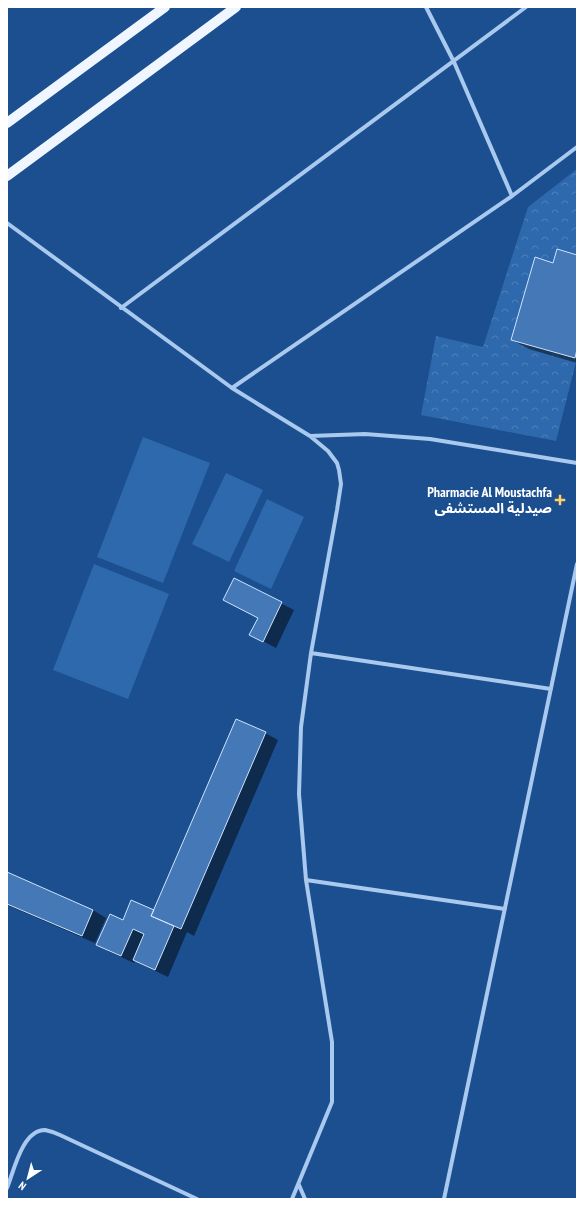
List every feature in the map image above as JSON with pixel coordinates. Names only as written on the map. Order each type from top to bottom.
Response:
[{"type":"main road","points":[[7,123],[165,7]]},
{"type":"main road","points":[[7,176],[236,7]]},
{"type":"street","points":[[426,7],[454,62],[512,196]]},
{"type":"street","points":[[121,308],[526,7]]},
{"type":"street","points":[[232,388],[512,196],[577,147]]},
{"type":"street","points":[[7,223],[232,388],[310,436],[328,451],[337,463],[341,484],[311,653],[301,727],[299,794],[306,880],[332,1042],[332,1102],[292,1199]]},
{"type":"street","points":[[310,436],[365,434],[430,439],[577,462]]},
{"type":"street","points":[[444,1199],[577,564]]},
{"type":"street","points":[[311,653],[551,689]]},
{"type":"street","points":[[306,880],[505,909]]},
{"type":"street","points":[[7,1188],[18,1156],[27,1140],[36,1132],[46,1130],[60,1135],[197,1199]]},
{"type":"street","points":[[299,1185],[305,1199]]},
{"type":"street","points":[[295,1193],[295,1199]]},
{"type":"green space","points":[[577,169],[577,358],[556,441],[421,415],[436,336],[483,347],[528,207]]},
{"type":"green space","points":[[143,437],[210,463],[163,583],[97,557]]},
{"type":"green space","points":[[226,473],[263,490],[229,562],[192,544]]},
{"type":"green space","points":[[267,499],[304,517],[271,589],[234,571]]},
{"type":"green space","points":[[94,564],[169,594],[128,699],[53,670]]},
{"type":"building","points":[[557,249],[577,255],[577,349],[575,358],[511,340],[535,257],[553,263]]},
{"type":"building","points":[[234,578],[282,602],[263,642],[249,635],[258,618],[223,600]]},
{"type":"building","points":[[236,719],[266,732],[181,929],[151,916]]},
{"type":"building","points":[[7,872],[93,910],[82,936],[7,904]]},
{"type":"building","points":[[131,900],[154,910],[151,916],[174,926],[155,970],[133,960],[144,934],[133,929],[121,956],[96,945],[110,914],[123,920]]},
{"type":"place","name":"Pharmacie Al Moustachfa صيدلية المستشفى","points":[[560,500]]}]
